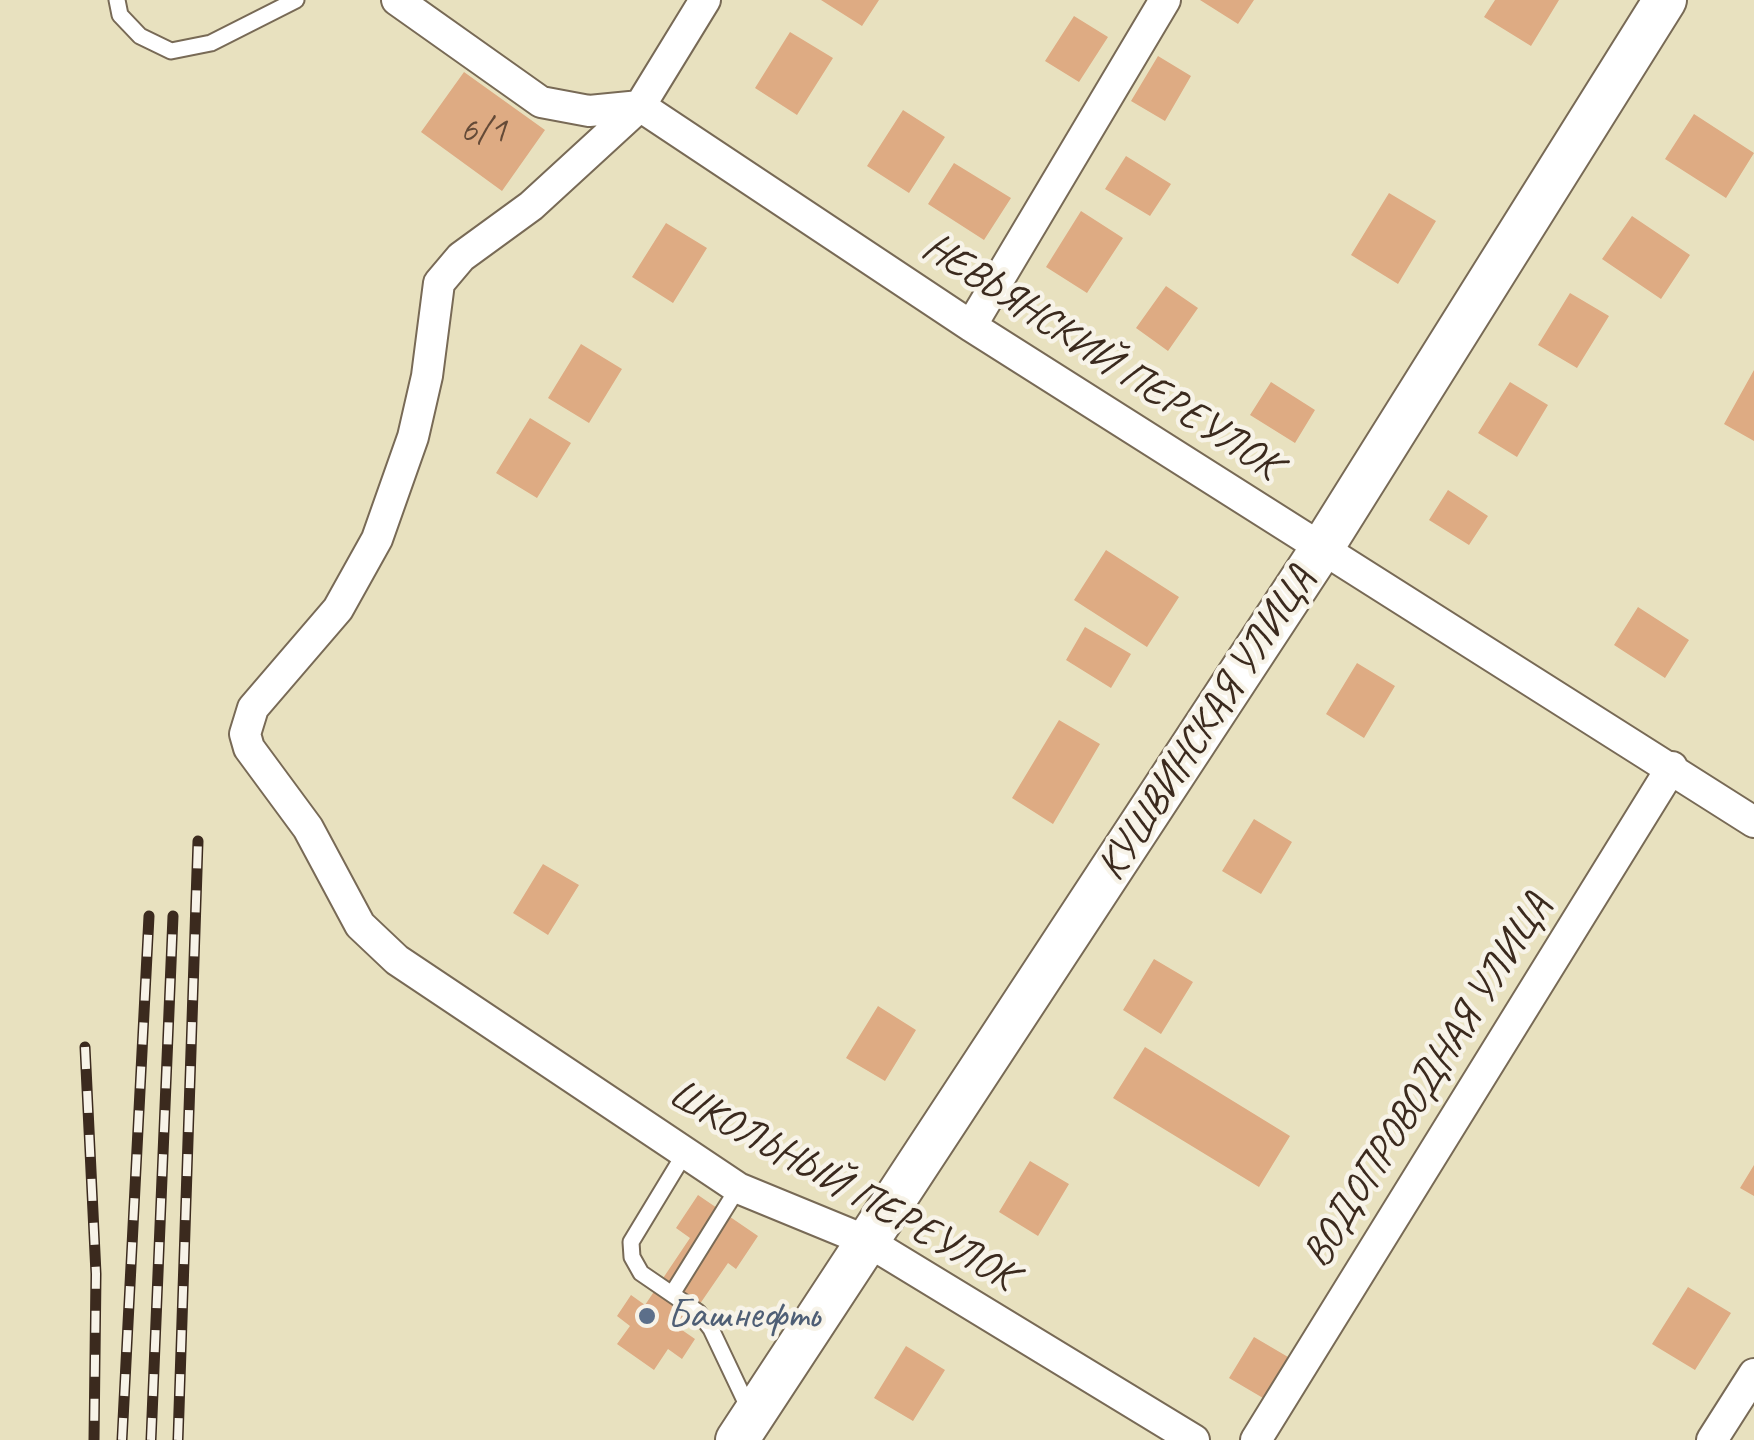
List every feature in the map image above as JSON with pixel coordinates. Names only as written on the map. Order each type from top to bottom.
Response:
[{"type":"main road","name":"КУШВИНСКАЯ УЛИЦА","points":[[744,1428],[1322,548],[1664,0]]},
{"type":"street","points":[[397,0],[541,102],[588,111],[640,106],[705,0]]},
{"type":"street","points":[[971,326],[1166,0]]},
{"type":"street","name":"ШКОЛЬНЫЙ ПЕРЕУЛОК","points":[[640,106],[532,206],[460,257],[439,283],[427,376],[413,437],[377,539],[338,610],[253,708],[246,734],[250,748],[308,828],[360,925],[398,960],[738,1188],[867,1241],[1194,1440]]},
{"type":"street","name":"НЕВЬЯНСКИЙ ПЕРЕУЛОК","points":[[640,106],[971,326],[1754,822]]},
{"type":"street","name":"ВОДОПРОВОДНАЯ УЛИЦА","points":[[1256,1440],[1672,767]]},
{"type":"street","points":[[1712,1440],[1754,1374]]},
{"type":"lane","points":[[117,0],[120,15],[140,36],[171,51],[211,43],[296,0]]},
{"type":"lane","points":[[684,1153],[631,1242],[641,1273],[698,1312],[711,1328],[744,1428]]},
{"type":"lane","points":[[672,1294],[738,1188]]},
{"type":"building","points":[[821,0],[879,0],[862,26]]},
{"type":"building","points":[[1200,0],[1254,0],[1238,24]]},
{"type":"building","points":[[1495,0],[1559,0],[1531,46],[1484,17]]},
{"type":"building","points":[[1074,16],[1108,37],[1079,82],[1045,61]]},
{"type":"building","points":[[790,32],[833,58],[797,115],[755,88]]},
{"type":"building","points":[[1158,56],[1191,76],[1165,121],[1131,101]]},
{"type":"building","points":[[464,72],[545,130],[502,191],[421,132]]},
{"type":"building","points":[[903,110],[945,137],[909,193],[867,166]]},
{"type":"building","points":[[1694,114],[1754,153],[1726,198],[1665,159]]},
{"type":"building","points":[[1126,156],[1171,184],[1150,216],[1105,189]]},
{"type":"building","points":[[954,163],[1011,198],[984,240],[928,204]]},
{"type":"building","points":[[1389,193],[1436,221],[1398,284],[1351,255]]},
{"type":"building","points":[[1081,211],[1123,238],[1087,293],[1046,267]]},
{"type":"building","points":[[1632,216],[1690,255],[1661,299],[1602,259]]},
{"type":"building","points":[[666,223],[707,248],[673,303],[632,277]]},
{"type":"building","points":[[1166,286],[1198,308],[1168,351],[1136,328]]},
{"type":"building","points":[[1570,293],[1609,316],[1577,368],[1538,345]]},
{"type":"building","points":[[581,344],[622,369],[589,423],[548,398]]},
{"type":"building","points":[[1754,370],[1754,441],[1724,424]]},
{"type":"building","points":[[1271,382],[1315,410],[1295,443],[1250,415]]},
{"type":"building","points":[[1510,382],[1548,405],[1517,457],[1478,433]]},
{"type":"building","points":[[530,418],[571,443],[537,498],[496,473]]},
{"type":"building","points":[[1448,490],[1488,516],[1469,545],[1429,520]]},
{"type":"building","points":[[1106,550],[1179,597],[1147,647],[1074,600]]},
{"type":"building","points":[[1638,607],[1689,640],[1665,678],[1614,645]]},
{"type":"building","points":[[1085,627],[1131,654],[1111,688],[1066,660]]},
{"type":"building","points":[[1357,663],[1395,686],[1364,738],[1326,714]]},
{"type":"building","points":[[1059,720],[1100,744],[1053,824],[1012,798]]},
{"type":"building","points":[[1254,819],[1292,842],[1261,894],[1222,871]]},
{"type":"building","points":[[543,864],[579,885],[548,935],[513,913]]},
{"type":"building","points":[[1154,959],[1193,982],[1161,1034],[1123,1010]]},
{"type":"building","points":[[878,1006],[916,1030],[885,1081],[846,1058]]},
{"type":"building","points":[[1145,1047],[1290,1136],[1259,1187],[1113,1098]]},
{"type":"building","points":[[1030,1161],[1069,1184],[1038,1236],[999,1212]]},
{"type":"building","points":[[1754,1165],[1754,1196],[1740,1188]]},
{"type":"building","points":[[698,1195],[758,1236],[736,1269],[728,1263],[682,1330],[695,1339],[682,1359],[668,1349],[654,1370],[617,1344],[630,1326],[617,1316],[631,1295],[645,1305],[690,1238],[676,1228]]},
{"type":"building","points":[[1688,1287],[1731,1313],[1695,1370],[1652,1344]]},
{"type":"building","points":[[1254,1337],[1288,1357],[1263,1398],[1229,1378]]},
{"type":"building","points":[[906,1346],[945,1370],[913,1421],[874,1398]]},
{"type":"railway","points":[[178,1440],[198,841]]},
{"type":"railway","points":[[122,1440],[149,916]]},
{"type":"railway","points":[[151,1440],[173,916]]},
{"type":"railway","points":[[85,1047],[96,1274],[94,1440]]},
{"type":"place","name":"Башнефть","points":[[647,1316]]}]
